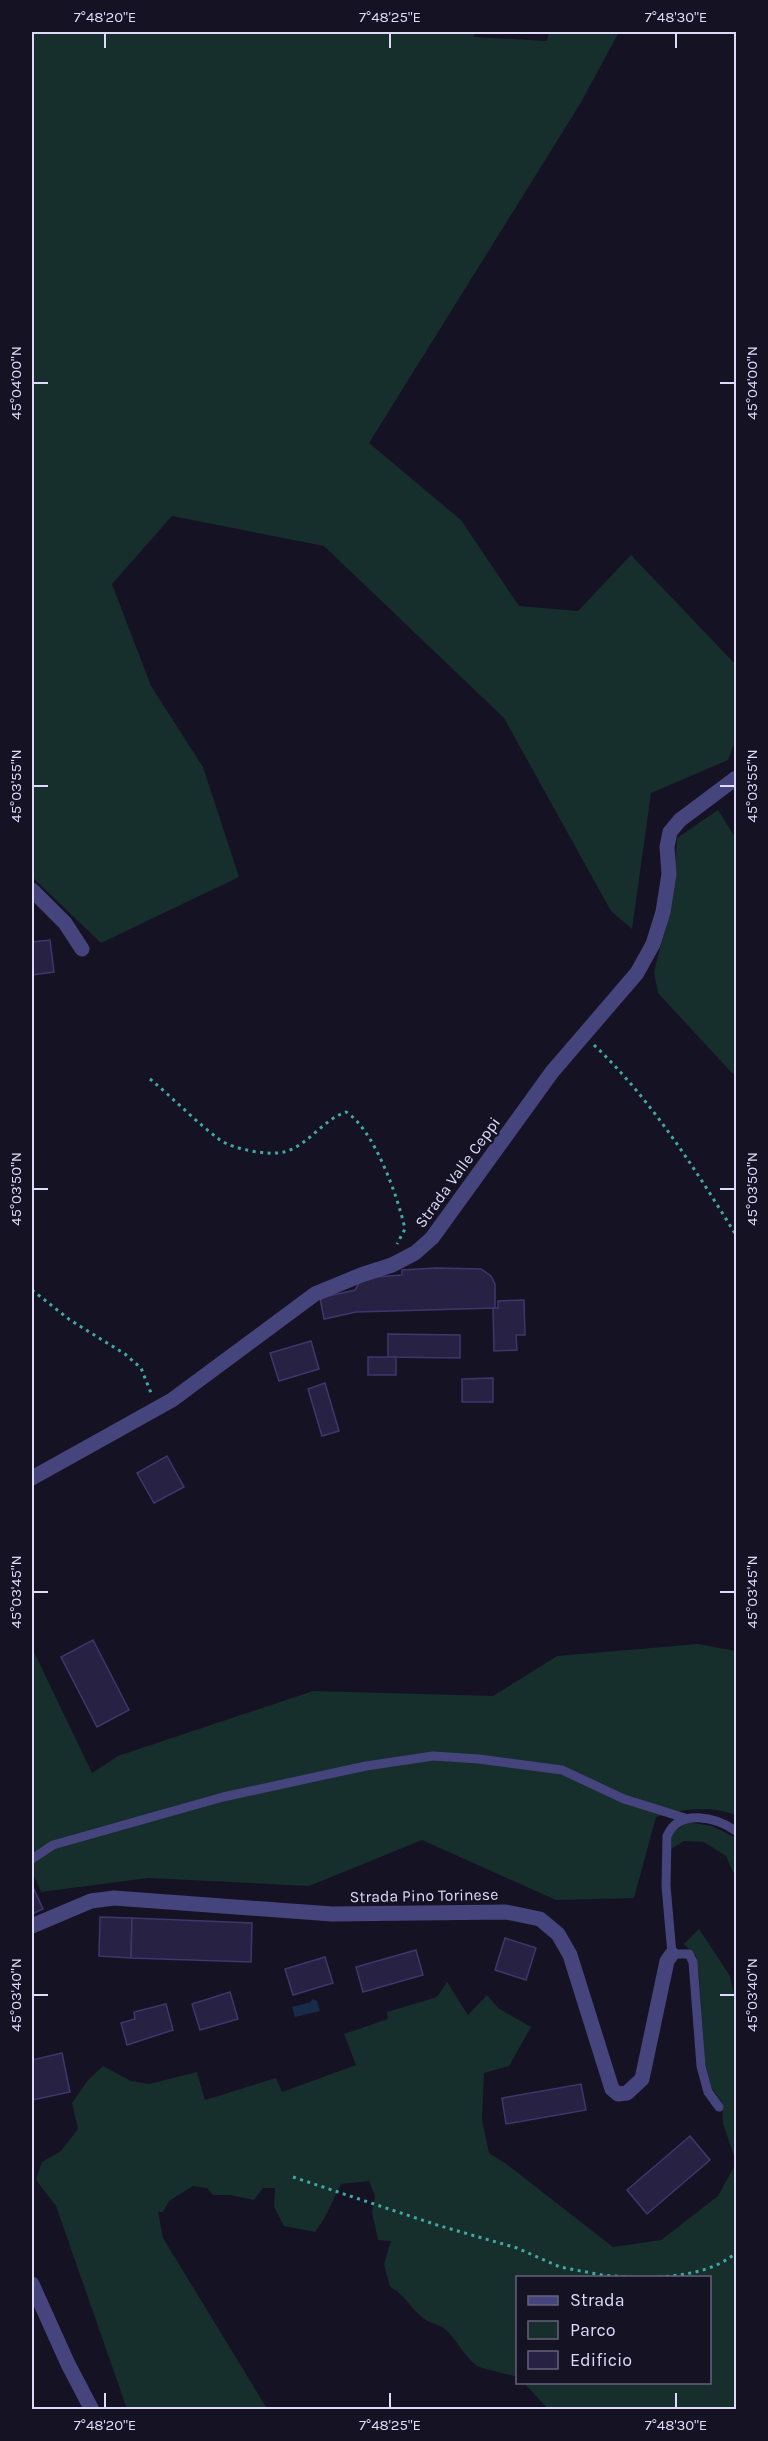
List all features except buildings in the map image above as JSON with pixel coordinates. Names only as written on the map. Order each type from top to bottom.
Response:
[{"type":"street","name":"Strada Valle Ceppi","points":[[32,1478],[172,1400],[315,1294],[392,1265],[416,1253],[432,1238],[552,1072],[637,973],[653,944],[663,912],[669,874],[667,847],[670,832],[680,820],[736,778]]},
{"type":"street","points":[[32,890],[65,922],[82,950]]},
{"type":"street","name":"Strada Pino Torinese","points":[[32,1926],[91,1901],[114,1898],[332,1914],[506,1912],[540,1919],[558,1934],[570,1955],[612,2089],[618,2094],[627,2093],[642,2079],[667,1961],[672,1954]]},
{"type":"street","points":[[32,2284],[68,2364],[92,2409]]},
{"type":"lane","points":[[32,1859],[52,1845],[223,1797],[366,1766],[433,1756],[479,1759],[562,1770],[624,1799],[685,1818],[703,1818],[736,1831]]},
{"type":"lane","points":[[685,1818],[671,1828],[668,1836],[666,1886],[672,1954],[689,1954],[693,1962],[700,2066],[708,2092],[719,2107]]},
{"type":"path","points":[[584,1035],[615,1065],[687,1158],[736,1235]]},
{"type":"path","points":[[150,1079],[222,1141],[254,1152],[284,1152],[311,1136],[334,1116],[346,1112],[354,1117],[378,1156],[400,1208],[405,1229],[395,1246]]},
{"type":"path","points":[[32,1290],[70,1320],[125,1354],[141,1368],[158,1408]]},
{"type":"path","points":[[293,2177],[437,2225],[517,2247],[560,2267],[620,2276]]},
{"type":"path","points":[[665,2276],[693,2274],[724,2263],[736,2253]]},
{"type":"green space","points":[[32,32],[475,32],[474,37],[547,41],[549,32],[619,32],[580,104],[369,443],[461,520],[519,606],[578,611],[631,555],[736,665],[736,739],[728,760],[651,793],[632,929],[611,911],[504,718],[324,546],[172,516],[112,584],[151,686],[203,767],[239,877],[101,943],[32,877]]},
{"type":"green space","points":[[718,810],[736,839],[736,1075],[658,993],[654,972],[673,897],[677,838]]},
{"type":"green space","points":[[698,1644],[736,1651],[736,1815],[716,1810],[696,1809],[656,1817],[634,1898],[556,1900],[422,1840],[309,1886],[148,1878],[41,1892],[32,1871],[33,1650],[92,1773],[118,1756],[313,1691],[493,1696],[557,1656]]},
{"type":"green space","points":[[688,1822],[712,1826],[736,1838],[736,1873],[733,1872],[726,1856],[704,1842],[684,1841],[671,1849],[672,1833]]},
{"type":"green space","points":[[699,1929],[730,1976],[736,2003],[736,2162],[723,2123],[722,2102],[712,2089],[705,2062],[696,1956],[684,1944]]},
{"type":"green space","points":[[447,1982],[468,2015],[487,1995],[498,2008],[531,2027],[509,2066],[484,2073],[482,2120],[489,2153],[613,2247],[661,2240],[718,2196],[736,2163],[736,2409],[548,2409],[525,2384],[711,2384],[711,2276],[516,2276],[516,2377],[477,2366],[445,2329],[423,2318],[400,2293],[390,2287],[384,2264],[391,2241],[378,2240],[372,2212],[375,2196],[369,2181],[341,2184],[315,2232],[284,2226],[274,2207],[275,2188],[263,2188],[254,2200],[230,2195],[213,2195],[207,2188],[193,2186],[169,2201],[163,2212],[158,2212],[163,2238],[266,2407],[439,2407],[444,2409],[127,2409],[56,2206],[36,2180],[42,2162],[61,2151],[78,2129],[72,2103],[88,2080],[103,2066],[131,2081],[149,2084],[197,2072],[205,2100],[276,2078],[282,2092],[356,2065],[344,2034],[388,2019],[387,2012],[437,1997]]},
{"type":"water","points":[[312,1999],[317,2001],[320,2011],[295,2017],[292,2007],[311,2002]]}]
